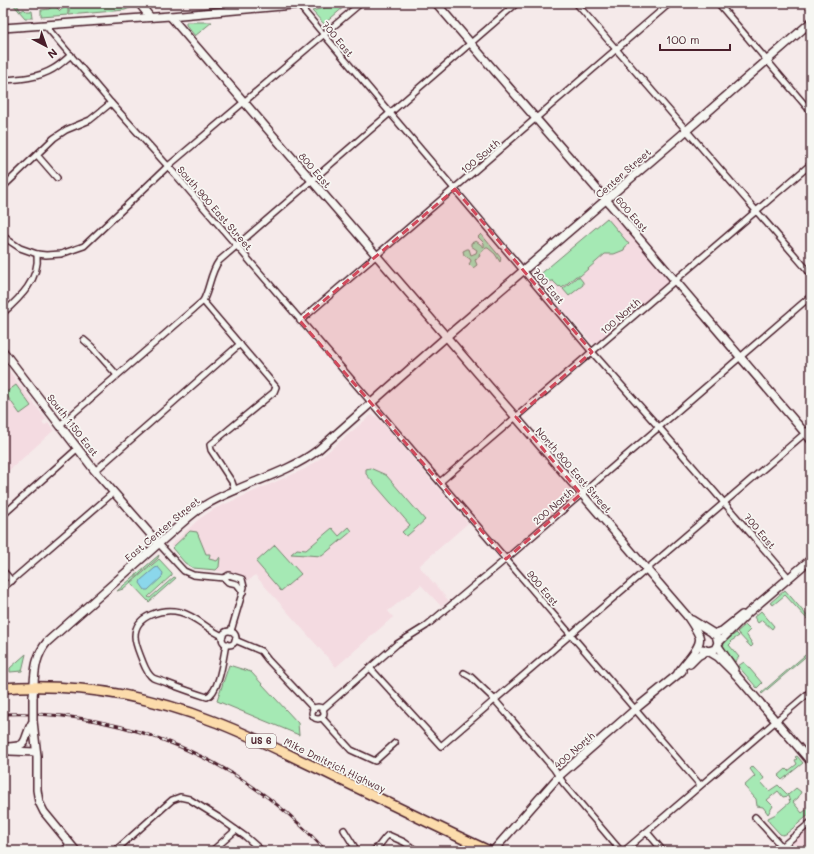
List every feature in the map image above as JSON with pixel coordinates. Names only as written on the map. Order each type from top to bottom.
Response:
[{"type":"highway","name":"Mike Dmitrich Highway","points":[[3,688],[72,688],[121,694],[168,706],[213,720],[489,851]]},
{"type":"street","points":[[139,3],[150,17]]},
{"type":"street","points":[[3,28],[170,16],[314,3]]},
{"type":"street","points":[[3,235],[20,248],[37,254],[61,254],[84,246],[167,167],[361,3]]},
{"type":"street","name":"600 East","points":[[436,3],[811,440]]},
{"type":"street","points":[[60,424],[203,300],[207,293],[211,276],[216,264],[517,3]]},
{"type":"street","points":[[576,3],[811,274]]},
{"type":"street","name":"100 South","points":[[300,321],[670,3]]},
{"type":"street","points":[[718,3],[811,112]]},
{"type":"street","name":"700 East","points":[[298,4],[592,352],[659,426],[789,578]]},
{"type":"street","name":"800 East","points":[[170,16],[446,337]]},
{"type":"street","name":"Center Street","points":[[446,337],[811,22]]},
{"type":"street","name":"South 900 East Street","points":[[45,25],[372,403]]},
{"type":"street","points":[[3,80],[40,75],[57,67],[71,55]]},
{"type":"street","points":[[3,187],[54,138],[62,132],[90,120],[111,103]]},
{"type":"street","points":[[37,155],[57,178]]},
{"type":"street","name":"100 North","points":[[440,482],[811,164]]},
{"type":"street","points":[[3,313],[21,296],[35,275],[38,262],[37,254]]},
{"type":"street","name":"200 North","points":[[323,709],[398,644],[438,617],[811,296]]},
{"type":"street","points":[[203,300],[276,387],[274,392],[214,441],[210,447],[232,482],[235,491]]},
{"type":"street","name":"East Center Street","points":[[76,851],[44,812],[38,802],[36,752],[31,726],[37,658],[42,648],[47,642],[202,508],[235,491],[290,468],[310,456],[446,337]]},
{"type":"street","name":"North 800 East Street","points":[[446,337],[687,616]]},
{"type":"street","points":[[84,340],[117,375]]},
{"type":"street","points":[[95,471],[240,344]]},
{"type":"street","name":"South 1150 East","points":[[3,351],[95,471],[160,544]]},
{"type":"street","name":"900 East","points":[[372,403],[700,785]]},
{"type":"street","points":[[370,668],[441,746],[645,568],[811,428]]},
{"type":"street","points":[[3,515],[78,448]]},
{"type":"street","points":[[3,588],[114,492]]},
{"type":"street","points":[[160,544],[180,567],[189,573],[224,578],[228,582],[237,584],[243,592],[231,631]]},
{"type":"street","points":[[678,673],[692,663],[698,656],[714,649],[749,612],[810,562]]},
{"type":"street","points":[[3,571],[12,581]]},
{"type":"street","points":[[164,610],[187,614],[214,632],[223,636],[223,641],[226,644],[216,688],[212,695],[208,697],[152,678],[144,666],[136,645],[135,631],[144,619],[153,613],[164,610]]},
{"type":"street","points":[[678,673],[691,656],[703,634],[722,631],[743,614],[749,612]]},
{"type":"street","points":[[687,616],[718,639],[718,644],[722,654],[733,666],[737,676]]},
{"type":"street","points":[[687,616],[696,630],[702,648],[718,658],[737,676],[811,762]]},
{"type":"street","points":[[223,636],[226,632],[231,631]]},
{"type":"street","points":[[231,631],[235,636],[235,640]]},
{"type":"street","points":[[226,644],[231,644],[235,640]]},
{"type":"street","points":[[235,640],[261,651],[314,709]]},
{"type":"street","points":[[464,673],[471,677],[494,699],[559,776],[564,784],[623,851],[811,691]]},
{"type":"street","name":"400 North","points":[[493,851],[559,776],[678,673]]},
{"type":"street","points":[[314,709],[323,709],[324,715],[322,718]]},
{"type":"street","points":[[314,709],[312,713],[313,717],[319,719],[322,718],[351,750],[375,761],[395,743]]},
{"type":"street","points":[[3,747],[16,747],[22,744],[26,740],[31,726]]},
{"type":"street","points":[[3,751],[36,752]]},
{"type":"street","points":[[115,851],[172,800],[180,797],[189,799],[218,817],[262,851]]},
{"type":"street","points":[[756,817],[779,849],[811,822]]},
{"type":"street","points":[[212,851],[236,830]]},
{"type":"street","points":[[344,830],[356,851]]},
{"type":"street","points":[[647,832],[663,851]]},
{"type":"street","points":[[373,851],[378,848],[388,835],[404,842],[417,851]]},
{"type":"street","points":[[63,851],[70,844]]},
{"type":"highlighted area","points":[[455,189],[592,352],[516,417],[581,494],[506,559],[300,321]]},
{"type":"shaded area","points":[[609,215],[615,216],[669,281],[594,344],[546,291],[537,277]]},
{"type":"shaded area","points":[[3,363],[46,419],[42,422],[45,425],[48,423],[54,430],[3,476]]},
{"type":"shaded area","points":[[373,415],[377,417],[468,523],[419,566],[449,601],[441,606],[421,585],[388,611],[393,617],[336,667],[255,575],[251,579],[245,581],[240,576],[233,573],[193,568],[185,563],[171,545],[199,519],[214,509],[305,469]]},
{"type":"shaded area","points":[[811,822],[811,851],[777,851]]},
{"type":"green space","points":[[12,3],[17,5],[21,11],[24,9],[26,11],[32,11],[33,18],[25,18]]},
{"type":"green space","points":[[101,3],[104,6],[108,3],[130,3],[132,7],[125,10],[69,15],[69,4]]},
{"type":"green space","points":[[343,3],[352,3],[345,6],[324,24],[312,11]]},
{"type":"green space","points":[[68,4],[68,15],[41,17],[41,10],[49,9],[54,5],[60,11]]},
{"type":"green space","points":[[186,22],[212,22],[195,36],[186,25]]},
{"type":"green space","points":[[607,218],[629,244],[624,250],[614,254],[605,254],[580,276],[576,276],[562,288],[553,281],[541,282],[537,277]]},
{"type":"green space","points":[[481,234],[501,258],[500,262],[495,254],[486,248],[475,260],[477,265],[473,268],[469,264],[471,261],[470,259],[464,255],[463,251],[469,249],[471,255],[476,253],[477,250],[471,246],[471,243],[476,241],[484,247],[484,243],[478,237]]},
{"type":"green space","points":[[579,277],[583,282],[583,285],[569,296],[563,289]]},
{"type":"green space","points":[[16,385],[31,406],[20,414],[5,393]]},
{"type":"green space","points":[[370,468],[386,475],[425,520],[408,535],[406,536],[402,532],[410,525],[366,474],[366,469]]},
{"type":"green space","points":[[349,527],[352,531],[322,556],[291,554],[297,549],[306,550],[332,528],[339,536]]},
{"type":"green space","points":[[190,531],[197,532],[206,554],[210,554],[209,559],[217,561],[220,557],[219,567],[216,570],[193,568],[185,563],[172,548]]},
{"type":"green space","points":[[275,545],[301,574],[281,591],[256,562]]},
{"type":"green space","points":[[159,555],[158,558],[123,589],[117,591]]},
{"type":"green space","points":[[159,559],[172,573],[172,575],[148,597],[150,598],[174,577],[176,578],[149,602],[131,583]]},
{"type":"green space","points":[[785,590],[808,617],[807,619],[785,595],[773,605],[770,603]]},
{"type":"green space","points":[[761,611],[774,626],[772,629],[762,620],[758,623],[754,617]]},
{"type":"green space","points":[[745,625],[750,630],[746,634],[753,645],[751,647],[737,632]]},
{"type":"green space","points":[[736,633],[739,636],[731,641],[732,642],[729,645],[739,657],[735,662],[723,646],[725,642]]},
{"type":"green space","points":[[811,650],[811,652],[762,694],[761,693]]},
{"type":"green space","points":[[26,654],[22,671],[10,672],[10,668]]},
{"type":"green space","points":[[744,662],[762,683],[757,688],[738,666]]},
{"type":"green space","points":[[229,665],[251,672],[298,723],[299,735],[217,701]]},
{"type":"green space","points":[[797,756],[803,763],[782,780],[778,776],[786,769],[788,771],[797,764],[795,760],[797,759],[795,757]]},
{"type":"green space","points":[[753,766],[764,778],[761,782],[769,791],[778,785],[788,795],[796,788],[801,792],[798,798],[793,802],[802,813],[810,807],[811,809],[811,813],[786,834],[780,834],[769,822],[768,818],[776,814],[790,802],[788,796],[783,797],[778,791],[767,800],[773,806],[768,814],[763,807],[757,806],[756,799],[744,786],[755,776],[750,769]]},
{"type":"water","points":[[158,567],[163,573],[162,577],[148,590],[145,590],[140,583],[141,580]]},
{"type":"railway","points":[[3,714],[49,715],[93,720],[137,731],[180,746],[220,766],[258,790],[294,819],[326,851]]}]
